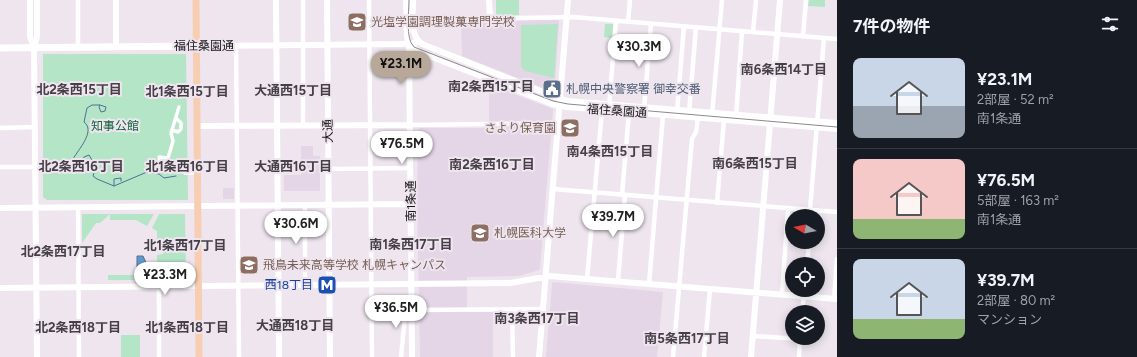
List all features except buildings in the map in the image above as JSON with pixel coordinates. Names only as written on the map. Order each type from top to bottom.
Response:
[{"type":"main road","points":[[196,0],[199,357]]},
{"type":"main road","name":"福住桑園通","points":[[0,48],[196,46]]},
{"type":"street","points":[[30,0],[30,37],[34,47]]},
{"type":"street","points":[[37,0],[37,36],[34,47],[37,357]]},
{"type":"street","points":[[78,0],[78,47]]},
{"type":"street","points":[[116,0],[116,47]]},
{"type":"street","points":[[276,0],[279,357]]},
{"type":"street","points":[[303,0],[303,125]]},
{"type":"street","name":"大通","points":[[327,0],[330,357]]},
{"type":"street","points":[[369,0],[372,357]]},
{"type":"street","name":"南1条通","points":[[406,0],[407,37],[409,44],[412,357]]},
{"type":"street","points":[[409,44],[415,36],[413,0]]},
{"type":"street","points":[[490,0],[490,18]]},
{"type":"street","points":[[540,357],[568,0]]},
{"type":"street","points":[[628,22],[630,0]]},
{"type":"street","points":[[712,116],[722,0]]},
{"type":"street","points":[[753,32],[756,0]]},
{"type":"street","points":[[751,357],[780,0]]},
{"type":"street","points":[[803,36],[806,0]]},
{"type":"street","points":[[406,20],[567,17],[837,39]]},
{"type":"street","points":[[609,107],[616,21]]},
{"type":"street","points":[[644,110],[651,24]]},
{"type":"street","points":[[677,113],[684,26]]},
{"type":"street","points":[[689,114],[696,27]]},
{"type":"street","points":[[736,118],[742,31]]},
{"type":"street","name":"福住桑園通","points":[[415,36],[424,46],[568,101],[609,107],[770,121],[817,124],[837,123]]},
{"type":"street","points":[[811,209],[824,38]]},
{"type":"street","name":"福住桑園通","points":[[196,46],[370,45],[409,44],[419,42]]},
{"type":"street","name":"福住桑園通","points":[[409,44],[419,52],[560,106],[602,110],[609,107],[629,112],[644,110],[663,115],[677,113]]},
{"type":"street","points":[[236,46],[239,357]]},
{"type":"street","points":[[168,163],[173,141],[171,133],[179,107]]},
{"type":"street","points":[[587,279],[602,110]]},
{"type":"street","points":[[618,281],[629,112]]},
{"type":"street","name":"福住桑園通","points":[[689,114],[698,118],[712,116],[724,120],[736,118]]},
{"type":"street","points":[[649,284],[663,115]]},
{"type":"street","points":[[172,130],[178,132],[181,129],[181,123],[176,118]]},
{"type":"street","points":[[673,357],[692,139],[696,132],[698,118]]},
{"type":"street","points":[[717,203],[724,120]]},
{"type":"street","points":[[198,126],[558,123]]},
{"type":"street","name":"福住桑園通","points":[[817,124],[837,129]]},
{"type":"street","points":[[0,128],[34,128]]},
{"type":"street","points":[[168,158],[159,157],[160,162],[168,163],[185,173],[193,173]]},
{"type":"street","points":[[0,168],[35,167]]},
{"type":"street","points":[[328,169],[411,168]]},
{"type":"street","points":[[553,190],[800,209]]},
{"type":"street","points":[[0,208],[411,204]]},
{"type":"street","points":[[305,205],[305,286]]},
{"type":"street","points":[[78,207],[79,357]]},
{"type":"street","points":[[782,295],[788,208]]},
{"type":"street","points":[[825,211],[837,212]]},
{"type":"street","points":[[823,297],[835,299],[837,259]]},
{"type":"street","points":[[0,288],[511,283],[546,276],[785,295]]},
{"type":"street","points":[[159,287],[159,357]]},
{"type":"street","points":[[704,357],[710,289]]},
{"type":"street","points":[[512,309],[513,357]]},
{"type":"street","points":[[401,357],[406,317],[412,311],[543,309]]},
{"type":"street","points":[[753,336],[785,338]]},
{"type":"street","points":[[799,357],[800,345]]},
{"type":"shaded area","points":[[559,20],[555,85],[548,90],[462,56],[461,21]]},
{"type":"shaded area","name":"札幌医科大学","points":[[489,84],[553,109],[540,268],[539,270],[519,276],[467,277],[467,312],[493,312],[493,357],[420,357],[417,198],[418,131],[420,128],[489,128]]},
{"type":"shaded area","points":[[301,146],[313,146],[313,156],[320,156],[320,191],[284,191],[284,175],[301,175]]},
{"type":"shaded area","points":[[223,188],[234,188],[234,199],[223,199]]},
{"type":"shaded area","points":[[553,282],[663,292],[657,357],[546,357]]},
{"type":"green space","points":[[496,0],[519,0],[519,15],[496,16]]},
{"type":"green space","points":[[809,0],[825,0],[825,7],[808,6]]},
{"type":"green space","points":[[558,24],[554,78],[525,71],[521,67],[521,25]]},
{"type":"green space","points":[[605,24],[613,24],[612,38],[604,37]]},
{"type":"green space","name":"知事公館","points":[[43,54],[186,54],[188,200],[47,200],[43,197]]},
{"type":"green space","points":[[82,214],[154,214],[147,226],[136,220],[110,220],[109,215],[100,223],[96,223],[82,243]]},
{"type":"green space","points":[[159,214],[185,214],[186,280],[159,280],[152,266],[157,263],[157,255],[163,254],[163,239],[157,239],[157,231],[152,228]]},
{"type":"green space","points":[[147,268],[152,280],[108,280],[108,275],[137,275],[137,273]]},
{"type":"green space","points":[[121,335],[140,335],[140,357],[121,357]]},
{"type":"water","points":[[137,256],[143,256],[148,267],[137,272]]},
{"type":"waterway","points":[[100,105],[106,107],[105,111],[101,112],[99,107],[100,105],[92,105],[87,108],[84,122],[88,130],[87,135],[82,146],[73,159],[80,162],[84,157],[89,155],[96,167],[93,176],[114,186],[147,172],[159,174],[164,178],[176,176]]},
{"type":"waterway","points":[[114,186],[114,179],[121,178],[121,181]]},
{"type":"tram line","points":[[409,0],[408,32],[409,38],[414,47],[553,101],[568,104],[837,127]]},
{"type":"place","name":"光塩学園調理製菓専門学校","points":[[357,22]]},
{"type":"place","name":"札幌中央警察署 御幸交番","points":[[552,89]]},
{"type":"place","name":"さより保育園","points":[[570,128]]},
{"type":"place","name":"札幌医科大学","points":[[480,233]]},
{"type":"place","name":"飛鳥未来高等学校 札幌キャンパス","points":[[249,265]]},
{"type":"place","name":"西18丁目","points":[[327,285]]},
{"type":"district","name":"南6条西14丁目","points":[[784,69]]},
{"type":"district","name":"南2条西15丁目","points":[[491,86]]},
{"type":"district","name":"北2条西15丁目","points":[[79,89]]},
{"type":"district","name":"大通西15丁目","points":[[293,90]]},
{"type":"district","name":"北1条西15丁目","points":[[187,91]]},
{"type":"district","name":"南4条西15丁目","points":[[610,151]]},
{"type":"district","name":"南6条西15丁目","points":[[755,163]]},
{"type":"district","name":"南2条西16丁目","points":[[492,164]]},
{"type":"district","name":"北2条西16丁目","points":[[81,166]]},
{"type":"district","name":"北1条西16丁目","points":[[187,166]]},
{"type":"district","name":"大通西16丁目","points":[[293,166]]},
{"type":"district","name":"南1条西17丁目","points":[[411,244]]},
{"type":"district","name":"北1条西17丁目","points":[[185,245]]},
{"type":"district","name":"北2条西17丁目","points":[[63,251]]},
{"type":"district","name":"南3条西17丁目","points":[[537,318]]},
{"type":"district","name":"大通西18丁目","points":[[295,325]]},
{"type":"district","name":"北2条西18丁目","points":[[78,327]]},
{"type":"district","name":"北1条西18丁目","points":[[187,327]]},
{"type":"district","name":"南5条西17丁目","points":[[687,338]]}]
